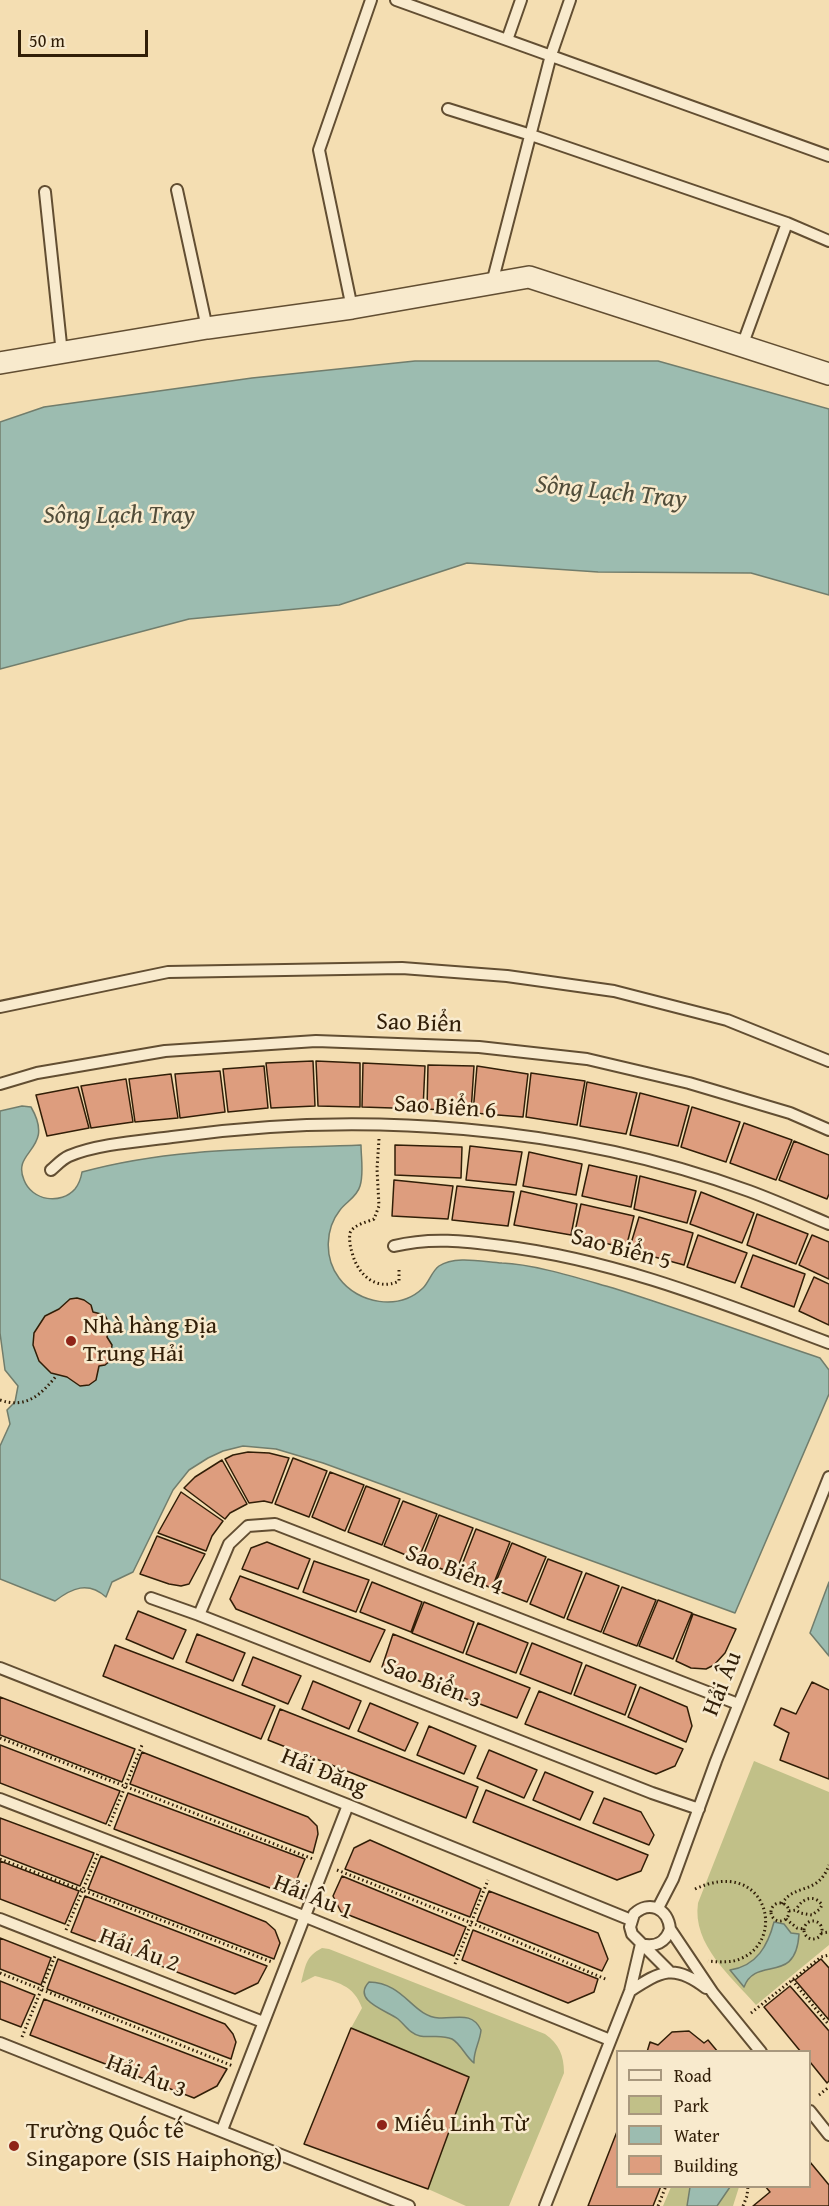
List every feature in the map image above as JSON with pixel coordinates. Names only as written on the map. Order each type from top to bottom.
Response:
[{"type":"street","points":[[0,363],[207,328],[351,308],[529,277],[829,374]]},
{"type":"lane","points":[[351,308],[319,150],[371,0]]},
{"type":"lane","points":[[396,0],[829,156]]},
{"type":"lane","points":[[507,40],[521,0]]},
{"type":"lane","points":[[492,283],[551,56],[570,0]]},
{"type":"lane","points":[[448,109],[531,135],[787,223],[829,242]]},
{"type":"lane","points":[[177,190],[207,328]]},
{"type":"lane","points":[[45,192],[63,354]]},
{"type":"lane","points":[[742,346],[787,223]]},
{"type":"lane","points":[[0,1007],[168,972],[414,969],[507,976],[614,991],[727,1020],[829,1061]]},
{"type":"lane","name":"Sao Biển","points":[[0,1084],[37,1073],[165,1051],[316,1041],[479,1047],[587,1059],[689,1083],[790,1113],[829,1130]]},
{"type":"lane","name":"Sao Biển 6","points":[[51,1170],[67,1156],[81,1152],[118,1144],[242,1128],[347,1124],[427,1126],[528,1136],[655,1162],[749,1191],[829,1224]]},
{"type":"lane","name":"Sao Biển 5","points":[[394,1246],[416,1241],[437,1240],[525,1248],[574,1257],[679,1287],[829,1343]]},
{"type":"lane","name":"Hải Âu","points":[[658,1908],[673,1879],[738,1704],[829,1477]]},
{"type":"lane","name":"Sao Biển 4","points":[[200,1615],[229,1544],[248,1526],[275,1524],[738,1704]]},
{"type":"lane","name":"Sao Biển 3","points":[[151,1598],[200,1615],[652,1793],[699,1809]]},
{"type":"lane","name":"Hải Đăng","points":[[0,1668],[348,1805],[631,1920]]},
{"type":"lane","name":"Hải Âu 1","points":[[0,1799],[306,1917],[610,2040]]},
{"type":"lane","points":[[222,2130],[348,1805]]},
{"type":"lane","points":[[713,1993],[691,1976],[669,1971],[632,1934],[631,1920],[639,1910],[645,1907],[658,1908],[667,1916],[670,1929],[713,1993],[759,2050]]},
{"type":"lane","name":"Hải Âu 2","points":[[0,1919],[263,2022]]},
{"type":"lane","points":[[641,1944],[647,1946],[659,1944],[668,1935],[670,1929]]},
{"type":"lane","points":[[545,2206],[630,1991],[641,1944]]},
{"type":"lane","points":[[630,1991],[651,1977],[669,1971]]},
{"type":"lane","name":"Hải Âu 3","points":[[0,2043],[409,2206]]},
{"type":"lane","points":[[811,2112],[829,2135]]},
{"type":"path","points":[[379,1137],[377,1169],[379,1206],[374,1219],[355,1227],[350,1234],[351,1248],[355,1265],[365,1278],[378,1284],[392,1284],[399,1281],[399,1267]]},
{"type":"path","points":[[0,1400],[21,1404],[34,1399],[45,1391],[57,1375]]},
{"type":"path","points":[[0,1738],[315,1859]]},
{"type":"path","points":[[107,1831],[142,1745]]},
{"type":"path","points":[[64,1935],[99,1851]]},
{"type":"path","points":[[0,1859],[276,1964]]},
{"type":"path","points":[[782,1904],[792,1893],[817,1883],[829,1865]]},
{"type":"path","points":[[337,1870],[608,1980]]},
{"type":"path","points":[[454,1966],[488,1880]]},
{"type":"path","points":[[695,1889],[719,1880],[731,1880],[742,1884],[752,1890],[760,1900],[765,1915],[764,1935],[750,1954],[739,1960],[708,1961]]},
{"type":"path","points":[[789,1911],[796,1910],[812,1915],[822,1905],[819,1900],[805,1899],[796,1910]]},
{"type":"path","points":[[772,1913],[774,1906],[782,1904],[787,1906],[789,1911],[786,1919]]},
{"type":"path","points":[[765,1915],[772,1913]]},
{"type":"path","points":[[772,1913],[777,1920],[786,1919],[797,1928],[804,1929]]},
{"type":"path","points":[[804,1929],[809,1922],[815,1922],[821,1927],[821,1933]]},
{"type":"path","points":[[804,1929],[809,1938],[815,1939],[821,1933],[829,1932]]},
{"type":"path","points":[[21,2037],[56,1954]]},
{"type":"path","points":[[752,2013],[821,1957],[829,1955]]},
{"type":"path","points":[[0,1973],[235,2067]]},
{"type":"path","points":[[791,1980],[829,2025]]},
{"type":"path","points":[[819,2095],[829,2087]]},
{"type":"path","points":[[658,2206],[666,2188]]},
{"type":"path","points":[[743,2206],[748,2188]]},
{"type":"green space","points":[[754,1761],[829,1792],[829,1945],[756,2005],[715,1959],[701,1933],[698,1918],[698,1903]]},
{"type":"green space","points":[[322,1948],[545,2034],[557,2046],[562,2055],[564,2073],[509,2206],[466,2206],[428,2189],[469,2077],[351,2028],[362,2008],[359,2000],[349,1989],[315,1976],[301,1983],[309,1958]]},
{"type":"green space","points":[[671,2188],[739,2188],[733,2206],[663,2206]]},
{"type":"water","name":"Sông Lạch Tray","points":[[415,361],[658,361],[829,409],[829,595],[751,573],[598,572],[467,563],[339,605],[189,619],[0,669],[0,422],[44,407],[252,378]]},
{"type":"water","points":[[22,1106],[31,1107],[39,1132],[23,1162],[24,1180],[33,1193],[40,1196],[55,1199],[69,1194],[78,1185],[82,1172],[150,1158],[220,1151],[361,1145],[360,1186],[335,1218],[328,1244],[334,1270],[347,1287],[357,1294],[379,1301],[402,1300],[423,1288],[439,1266],[453,1261],[470,1260],[515,1264],[558,1272],[613,1288],[820,1358],[829,1370],[829,1394],[735,1613],[323,1463],[276,1449],[243,1446],[223,1451],[189,1470],[173,1490],[133,1572],[112,1582],[106,1597],[93,1589],[80,1588],[55,1601],[0,1579],[0,1446],[10,1424],[7,1410],[15,1402],[18,1386],[5,1370],[0,1333],[0,1111]]},
{"type":"water","points":[[829,1582],[829,1656],[810,1633]]},
{"type":"water","points":[[774,1922],[784,1924],[791,1933],[799,1934],[796,1950],[791,1960],[783,1965],[757,1973],[744,1987],[730,1970],[747,1964],[760,1953]]},
{"type":"water","points":[[369,1982],[381,1984],[400,1993],[430,2016],[463,2017],[473,2020],[481,2030],[474,2063],[452,2039],[416,2035],[398,2019],[373,2005],[365,1995]]},
{"type":"water","points":[[690,2188],[729,2188],[717,2206],[687,2206]]},
{"type":"building","points":[[313,1061],[315,1106],[271,1108],[266,1063]]},
{"type":"building","points":[[316,1061],[360,1063],[360,1107],[318,1106]]},
{"type":"building","points":[[363,1063],[425,1066],[423,1109],[362,1107]]},
{"type":"building","points":[[428,1065],[474,1066],[471,1112],[427,1109]]},
{"type":"building","points":[[264,1066],[268,1108],[228,1112],[223,1069]]},
{"type":"building","points":[[477,1066],[528,1074],[523,1117],[473,1113]]},
{"type":"building","points":[[220,1071],[225,1112],[180,1118],[175,1074]]},
{"type":"building","points":[[531,1073],[585,1081],[577,1125],[526,1117]]},
{"type":"building","points":[[171,1074],[178,1118],[135,1122],[129,1079]]},
{"type":"building","points":[[126,1079],[133,1122],[91,1128],[81,1086]]},
{"type":"building","points":[[587,1082],[637,1093],[626,1134],[580,1126]]},
{"type":"building","points":[[78,1087],[89,1128],[47,1136],[36,1095]]},
{"type":"building","points":[[640,1093],[689,1106],[678,1146],[630,1135]]},
{"type":"building","points":[[692,1107],[740,1122],[726,1162],[681,1147]]},
{"type":"building","points":[[744,1123],[792,1140],[776,1180],[730,1163]]},
{"type":"building","points":[[794,1141],[829,1155],[827,1199],[779,1180]]},
{"type":"building","points":[[395,1145],[462,1147],[461,1178],[395,1175]]},
{"type":"building","points":[[470,1146],[522,1152],[516,1185],[466,1180]]},
{"type":"building","points":[[529,1152],[582,1164],[576,1195],[523,1186]]},
{"type":"building","points":[[589,1165],[637,1176],[631,1207],[582,1196]]},
{"type":"building","points":[[640,1176],[696,1191],[687,1223],[634,1209]]},
{"type":"building","points":[[394,1180],[453,1186],[448,1219],[392,1216]]},
{"type":"building","points":[[457,1186],[514,1192],[508,1226],[452,1220]]},
{"type":"building","points":[[521,1191],[577,1204],[571,1235],[514,1225]]},
{"type":"building","points":[[701,1192],[754,1213],[742,1243],[690,1224]]},
{"type":"building","points":[[581,1204],[634,1216],[626,1248],[574,1236]]},
{"type":"building","points":[[757,1214],[808,1234],[796,1264],[747,1245]]},
{"type":"building","points":[[639,1217],[693,1233],[684,1265],[629,1250]]},
{"type":"building","points":[[698,1235],[747,1253],[735,1283],[687,1267]]},
{"type":"building","points":[[812,1235],[829,1242],[829,1279],[799,1265]]},
{"type":"building","points":[[753,1255],[805,1274],[794,1307],[741,1287]]},
{"type":"building","points":[[814,1277],[829,1284],[829,1325],[799,1311]]},
{"type":"building","name":"Nhà hàng Địa Trung Hải","points":[[77,1298],[91,1305],[93,1312],[105,1315],[110,1326],[107,1337],[112,1345],[110,1361],[99,1366],[96,1380],[89,1385],[80,1386],[67,1377],[51,1373],[39,1361],[33,1345],[34,1333],[45,1316],[59,1309],[70,1299]]},
{"type":"building","points":[[248,1452],[269,1453],[289,1458],[272,1503],[264,1501],[249,1503],[225,1459]]},
{"type":"building","points":[[293,1458],[327,1471],[309,1517],[275,1504]]},
{"type":"building","points":[[222,1460],[247,1504],[230,1513],[225,1519],[184,1488],[195,1477]]},
{"type":"building","points":[[330,1472],[364,1485],[345,1531],[312,1517]]},
{"type":"building","points":[[366,1486],[400,1499],[382,1545],[348,1532]]},
{"type":"building","points":[[181,1492],[223,1521],[212,1536],[206,1551],[158,1533]]},
{"type":"building","points":[[403,1501],[437,1514],[418,1560],[384,1546]]},
{"type":"building","points":[[439,1515],[473,1528],[455,1574],[421,1561]]},
{"type":"building","points":[[476,1529],[510,1542],[492,1588],[458,1575]]},
{"type":"building","points":[[157,1536],[205,1554],[189,1584],[181,1586],[169,1584],[140,1574]]},
{"type":"building","points":[[267,1542],[310,1559],[298,1589],[242,1569],[251,1548]]},
{"type":"building","points":[[512,1543],[546,1557],[527,1602],[493,1589]]},
{"type":"building","points":[[548,1559],[582,1572],[564,1618],[530,1604]]},
{"type":"building","points":[[314,1561],[369,1580],[356,1612],[303,1592]]},
{"type":"building","points":[[586,1573],[619,1586],[601,1632],[567,1619]]},
{"type":"building","points":[[240,1576],[385,1630],[370,1662],[236,1609],[230,1599]]},
{"type":"building","points":[[372,1582],[422,1602],[411,1632],[360,1612]]},
{"type":"building","points":[[622,1587],[656,1600],[637,1646],[603,1633]]},
{"type":"building","points":[[658,1600],[692,1613],[673,1659],[639,1646]]},
{"type":"building","points":[[424,1602],[474,1622],[463,1653],[412,1633]]},
{"type":"building","points":[[138,1611],[186,1630],[173,1659],[126,1639]]},
{"type":"building","points":[[693,1614],[736,1629],[725,1653],[714,1665],[706,1669],[691,1668],[676,1661]]},
{"type":"building","points":[[478,1623],[528,1643],[516,1673],[466,1654]]},
{"type":"building","points":[[197,1634],[245,1653],[233,1681],[186,1662]]},
{"type":"building","points":[[393,1634],[530,1688],[517,1718],[382,1667]]},
{"type":"building","points":[[532,1643],[582,1663],[571,1694],[520,1674]]},
{"type":"building","points":[[115,1645],[275,1706],[261,1739],[103,1676]]},
{"type":"building","points":[[253,1657],[301,1676],[288,1704],[242,1685]]},
{"type":"building","points":[[586,1665],[636,1685],[625,1715],[574,1695]]},
{"type":"building","points":[[313,1681],[361,1701],[349,1729],[302,1709]]},
{"type":"building","points":[[812,1682],[829,1690],[829,1779],[780,1760],[789,1733],[774,1725],[781,1708],[796,1714]]},
{"type":"building","points":[[640,1687],[687,1707],[692,1726],[686,1742],[628,1717]]},
{"type":"building","points":[[539,1691],[683,1749],[675,1766],[656,1774],[525,1724]]},
{"type":"building","points":[[0,1697],[135,1749],[122,1782],[0,1735]]},
{"type":"building","points":[[370,1703],[418,1723],[405,1751],[358,1731]]},
{"type":"building","points":[[280,1709],[478,1787],[466,1818],[268,1740]]},
{"type":"building","points":[[429,1726],[476,1746],[464,1774],[417,1755]]},
{"type":"building","points":[[0,1745],[120,1791],[106,1824],[0,1783]]},
{"type":"building","points":[[489,1750],[537,1770],[524,1798],[477,1778]]},
{"type":"building","points":[[142,1752],[308,1817],[317,1826],[318,1834],[313,1853],[130,1784]]},
{"type":"building","points":[[545,1772],[593,1792],[580,1820],[533,1800]]},
{"type":"building","points":[[486,1790],[648,1855],[641,1871],[617,1880],[473,1822]]},
{"type":"building","points":[[128,1793],[305,1859],[297,1879],[278,1891],[114,1829]]},
{"type":"building","points":[[604,1798],[641,1812],[654,1835],[649,1845],[593,1823]]},
{"type":"building","points":[[0,1818],[94,1853],[80,1886],[0,1855]]},
{"type":"building","points":[[370,1840],[481,1889],[470,1917],[345,1869],[354,1848]]},
{"type":"building","points":[[101,1856],[266,1922],[275,1930],[280,1943],[274,1959],[88,1889]]},
{"type":"building","points":[[0,1861],[79,1891],[65,1924],[0,1899]]},
{"type":"building","points":[[342,1876],[466,1927],[454,1956],[341,1912],[333,1896]]},
{"type":"building","points":[[489,1891],[598,1933],[608,1959],[602,1971],[477,1921]]},
{"type":"building","points":[[85,1896],[267,1966],[258,1983],[235,1994],[71,1932]]},
{"type":"building","points":[[473,1930],[598,1979],[594,1992],[568,2003],[462,1960]]},
{"type":"building","points":[[0,1938],[51,1958],[41,1985],[0,1969]]},
{"type":"building","points":[[58,1959],[225,2024],[236,2042],[231,2059],[47,1989]]},
{"type":"building","points":[[821,1959],[829,1968],[829,2020],[795,1980]]},
{"type":"building","points":[[0,1981],[35,1995],[21,2027],[0,2019]]},
{"type":"building","points":[[790,1986],[829,2031],[829,2081],[827,2083],[811,2063],[811,2050],[799,2050],[764,2007]]},
{"type":"building","points":[[44,1999],[227,2069],[217,2086],[194,2098],[30,2035]]},
{"type":"building","name":"Miếu Linh Từ","points":[[351,2028],[469,2077],[428,2189],[304,2144]]},
{"type":"building","points":[[689,2031],[704,2043],[708,2040],[716,2050],[648,2050],[650,2042],[658,2045],[672,2032]]},
{"type":"building","points":[[616,2134],[616,2188],[660,2188],[653,2206],[588,2206]]},
{"type":"building","points":[[811,2163],[829,2185],[829,2206],[753,2206],[770,2192],[767,2188],[811,2188]]},
{"type":"place","name":"Nhà hàng Địa Trung Hải","points":[[71,1341]]},
{"type":"place","name":"Miếu Linh Từ","points":[[382,2125]]},
{"type":"place","name":"Trường Quốc tế Singapore (SIS Haiphong)","points":[[14,2146]]}]
